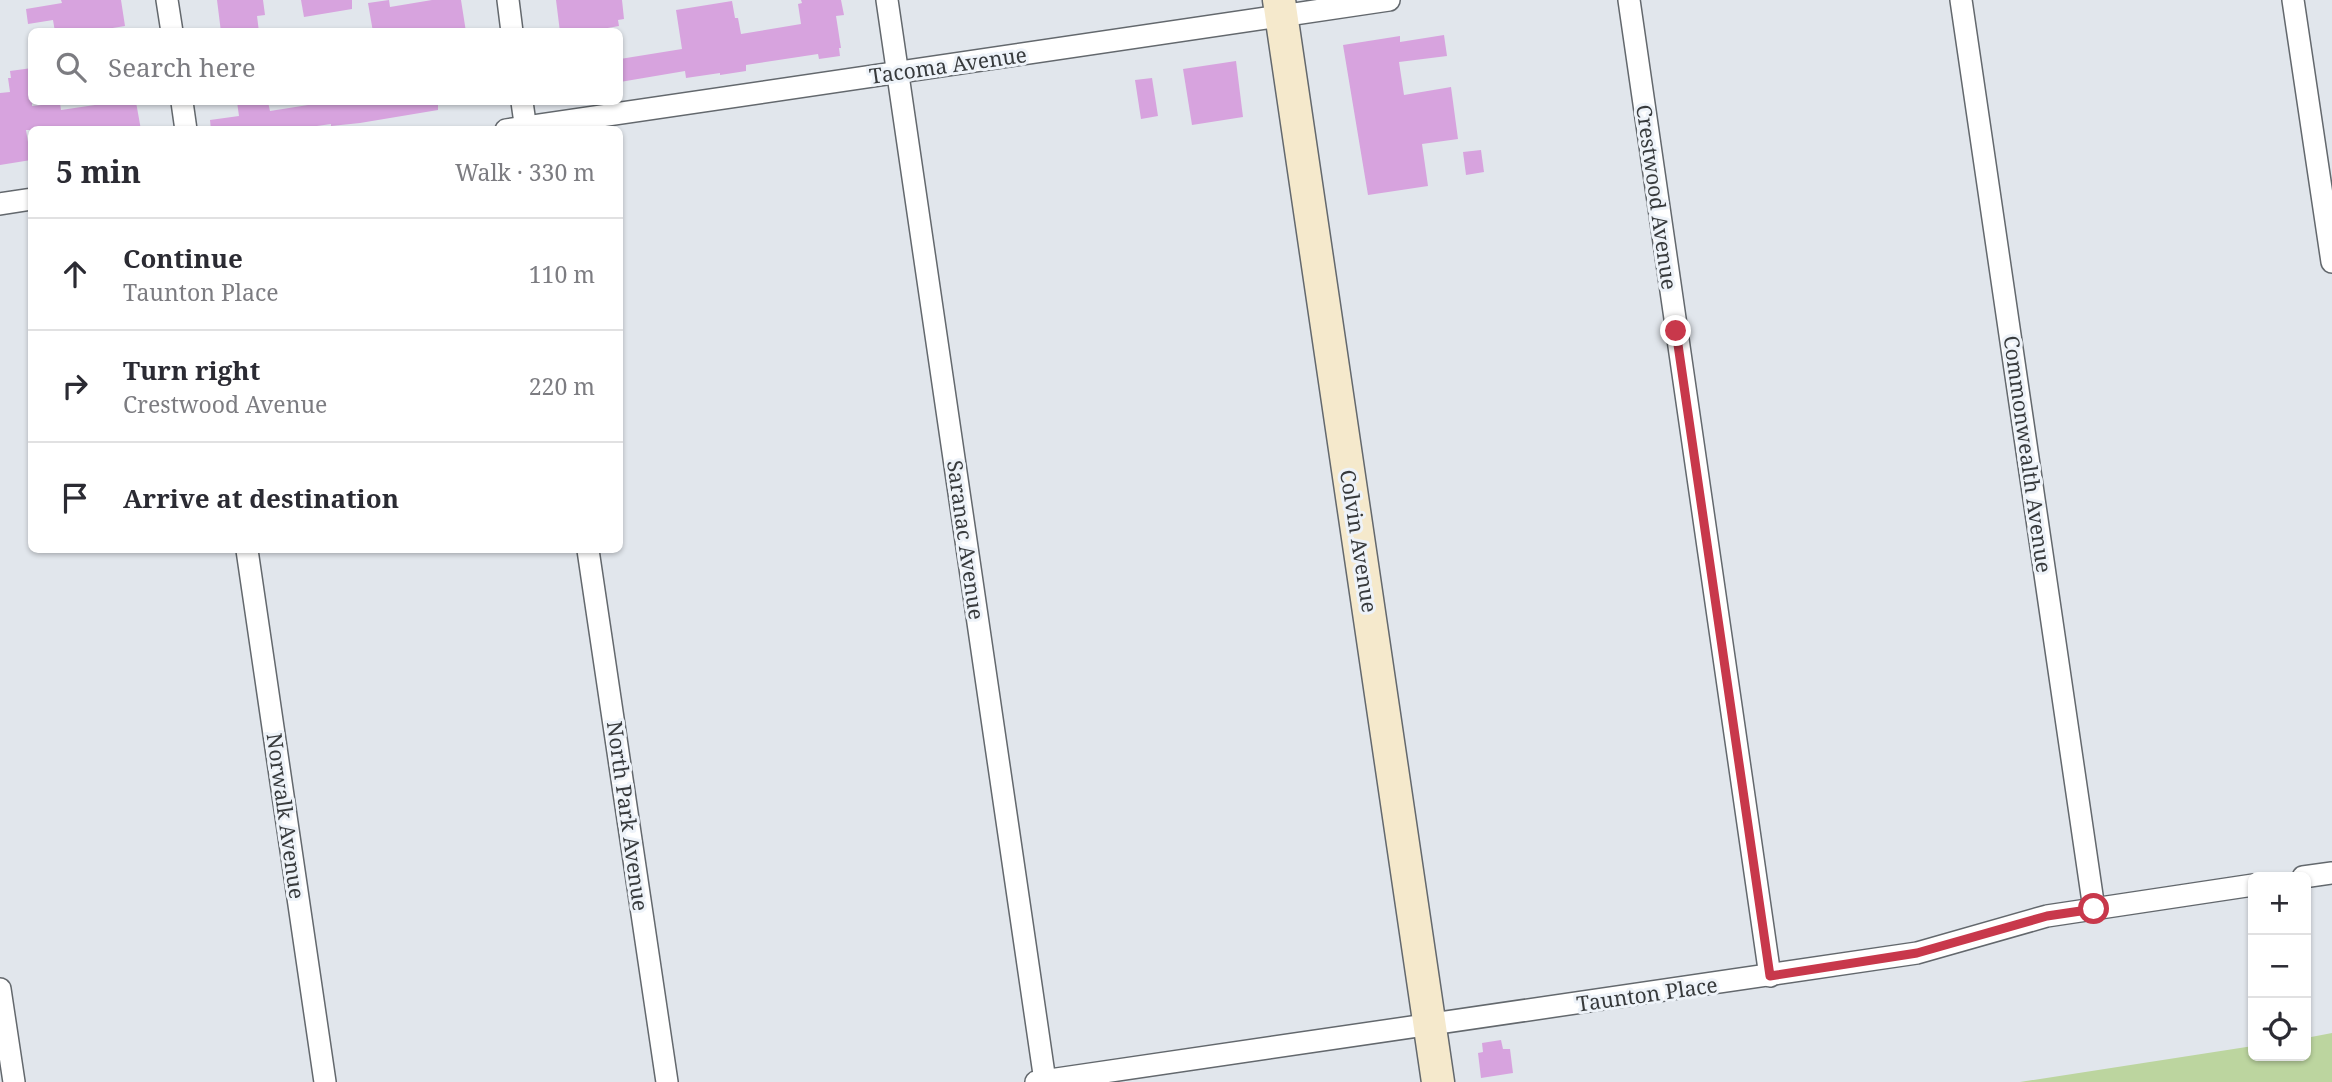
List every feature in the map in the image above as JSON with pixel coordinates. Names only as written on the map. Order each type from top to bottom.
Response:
[{"type":"street","points":[[167,0],[171,28]]},
{"type":"street","points":[[508,0],[512,28]]},
{"type":"street","name":"Saranac Avenue","points":[[887,0],[1040,1081]]},
{"type":"street","name":"Tacoma Avenue","points":[[539,126],[897,72],[1280,8],[1389,0]]},
{"type":"street","name":"Crestwood Avenue","points":[[1629,0],[1770,976]]},
{"type":"street","name":"Commonwealth Avenue","points":[[1961,0],[2094,909]]},
{"type":"street","points":[[2293,0],[2332,262]]},
{"type":"street","name":"Colvin Avenue","points":[[1280,8],[1438,1082]]},
{"type":"street","points":[[182,105],[185,126]]},
{"type":"street","points":[[519,126],[522,105]]},
{"type":"street","points":[[0,204],[28,200]]},
{"type":"street","name":"Norwalk Avenue","points":[[247,553],[325,1082]]},
{"type":"street","name":"North Park Avenue","points":[[588,553],[667,1082]]},
{"type":"street","points":[[2311,876],[2332,873]]},
{"type":"street","name":"Taunton Place","points":[[1040,1081],[1917,953],[2047,916],[2248,886]]},
{"type":"street","points":[[0,989],[15,1082]]},
{"type":"green space","points":[[2332,1033],[2332,1082],[2020,1082],[2248,1047],[2248,1061],[2311,1061],[2311,1037]]},
{"type":"building","points":[[61,0],[121,0],[125,26],[54,28],[53,20],[28,24],[26,9],[62,3]]},
{"type":"building","points":[[217,0],[263,0],[265,15],[257,16],[258,28],[220,28]]},
{"type":"building","points":[[301,0],[352,0],[352,9],[304,17]]},
{"type":"building","points":[[389,0],[390,7],[432,0],[461,0],[465,28],[372,28],[368,3]]},
{"type":"building","points":[[556,0],[622,0],[624,19],[618,20],[619,26],[560,28]]},
{"type":"building","points":[[801,0],[841,0],[844,15],[836,16],[840,56],[819,59],[818,54],[746,65],[746,71],[720,75],[686,78],[685,71],[623,81],[623,59],[682,49],[676,10],[732,1],[741,34],[801,24],[798,4],[802,3]]},
{"type":"building","points":[[1444,35],[1447,56],[1399,62],[1404,95],[1451,87],[1458,139],[1422,144],[1428,186],[1368,195],[1343,45],[1400,36],[1400,42]]},
{"type":"building","points":[[1236,61],[1243,117],[1192,125],[1183,69]]},
{"type":"building","points":[[28,69],[28,105],[60,105],[61,110],[95,105],[137,105],[140,126],[28,126],[28,160],[0,165],[0,93],[10,92],[10,71]]},
{"type":"building","points":[[1152,78],[1158,116],[1141,119],[1135,80]]},
{"type":"building","points":[[237,105],[269,105],[270,111],[308,105],[438,105],[438,110],[331,126],[211,126],[210,120],[239,116]]},
{"type":"building","points":[[1481,150],[1484,172],[1466,175],[1463,152]]},
{"type":"building","points":[[1501,1040],[1503,1049],[1510,1049],[1513,1073],[1481,1078],[1478,1053],[1483,1052],[1482,1043]]},
{"type":"route","points":[[1676,331],[1770,976],[1917,953],[2047,916],[2094,909]]}]
